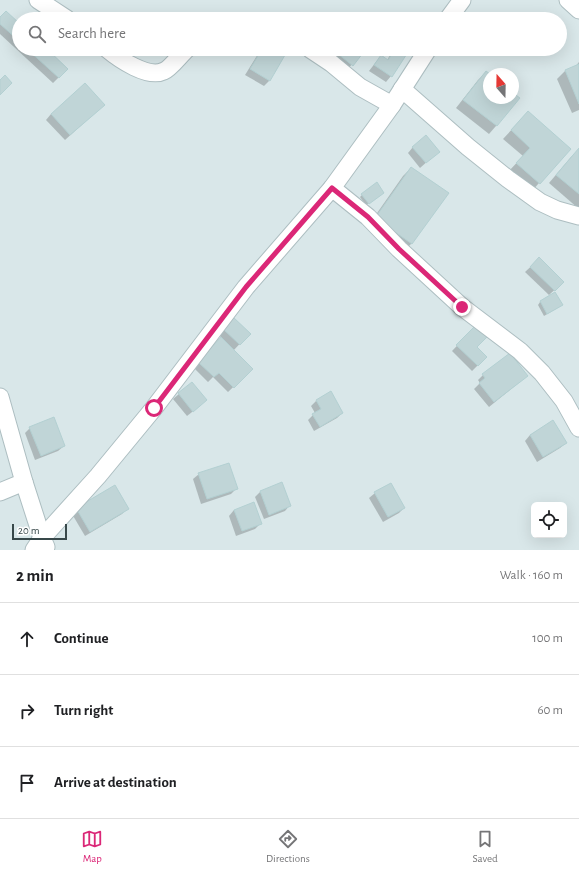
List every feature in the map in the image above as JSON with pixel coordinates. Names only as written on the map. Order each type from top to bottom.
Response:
[{"type":"street","points":[[38,0],[56,12]]},
{"type":"street","points":[[453,12],[462,0]]},
{"type":"street","points":[[568,0],[579,10]]},
{"type":"street","points":[[116,56],[141,70],[154,74],[161,73],[167,69],[179,56]]},
{"type":"street","points":[[320,56],[360,86],[392,105]]},
{"type":"street","points":[[41,546],[154,408],[246,287],[332,188],[392,105],[423,56]]},
{"type":"street","points":[[402,89],[468,147],[520,188],[540,202],[556,210],[579,216]]},
{"type":"street","points":[[332,188],[368,217],[399,249],[462,307],[520,351],[542,373],[564,401],[579,428]]},
{"type":"street","points":[[0,396],[41,546]]},
{"type":"street","points":[[0,492],[24,482]]},
{"type":"shaded area","points":[[0,0],[579,0],[579,550],[0,550]]},
{"type":"building","points":[[6,11],[12,17],[12,35],[0,24],[0,17]]},
{"type":"building","points":[[35,56],[54,56],[68,69],[59,78]]},
{"type":"building","points":[[258,56],[284,56],[270,81],[250,69]]},
{"type":"building","points":[[340,56],[361,56],[353,66]]},
{"type":"building","points":[[380,56],[388,60],[391,56],[406,56],[392,77],[374,65]]},
{"type":"building","points":[[579,64],[579,104],[565,70]]},
{"type":"building","points":[[5,75],[12,83],[0,95],[0,80]]},
{"type":"building","points":[[483,75],[483,104],[515,104],[497,126],[463,100]]},
{"type":"building","points":[[85,83],[105,105],[70,135],[51,114]]},
{"type":"building","points":[[528,111],[571,149],[540,184],[516,163],[530,148],[511,130]]},
{"type":"building","points":[[426,135],[440,152],[426,163],[412,147]]},
{"type":"building","points":[[579,148],[579,194],[556,175]]},
{"type":"building","points":[[411,167],[449,193],[412,244],[375,218]]},
{"type":"building","points":[[377,182],[384,193],[369,204],[361,194]]},
{"type":"building","points":[[539,257],[564,282],[555,291],[530,267]]},
{"type":"building","points":[[555,292],[563,305],[547,314],[540,301]]},
{"type":"building","points":[[233,317],[251,334],[240,345],[222,328]]},
{"type":"building","points":[[476,325],[488,336],[477,347],[487,357],[478,366],[456,345]]},
{"type":"building","points":[[221,337],[253,369],[234,388],[219,373],[214,377],[198,362]]},
{"type":"building","points":[[510,353],[528,376],[494,402],[479,383],[485,378],[482,374]]},
{"type":"building","points":[[192,382],[207,400],[193,412],[178,393]]},
{"type":"building","points":[[331,391],[343,413],[320,427],[312,414],[321,409],[316,400]]},
{"type":"building","points":[[54,417],[65,446],[41,456],[29,427]]},
{"type":"building","points":[[553,420],[567,443],[543,457],[530,435]]},
{"type":"building","points":[[229,463],[238,489],[207,499],[198,473]]},
{"type":"building","points":[[282,482],[291,506],[269,515],[260,491]]},
{"type":"building","points":[[391,483],[405,508],[388,517],[374,492]]},
{"type":"building","points":[[115,485],[129,509],[90,532],[76,508]]},
{"type":"building","points":[[254,502],[262,524],[242,531],[234,510]]},
{"type":"route","points":[[154,408],[246,287],[332,188],[368,217],[399,249],[462,307]]}]
